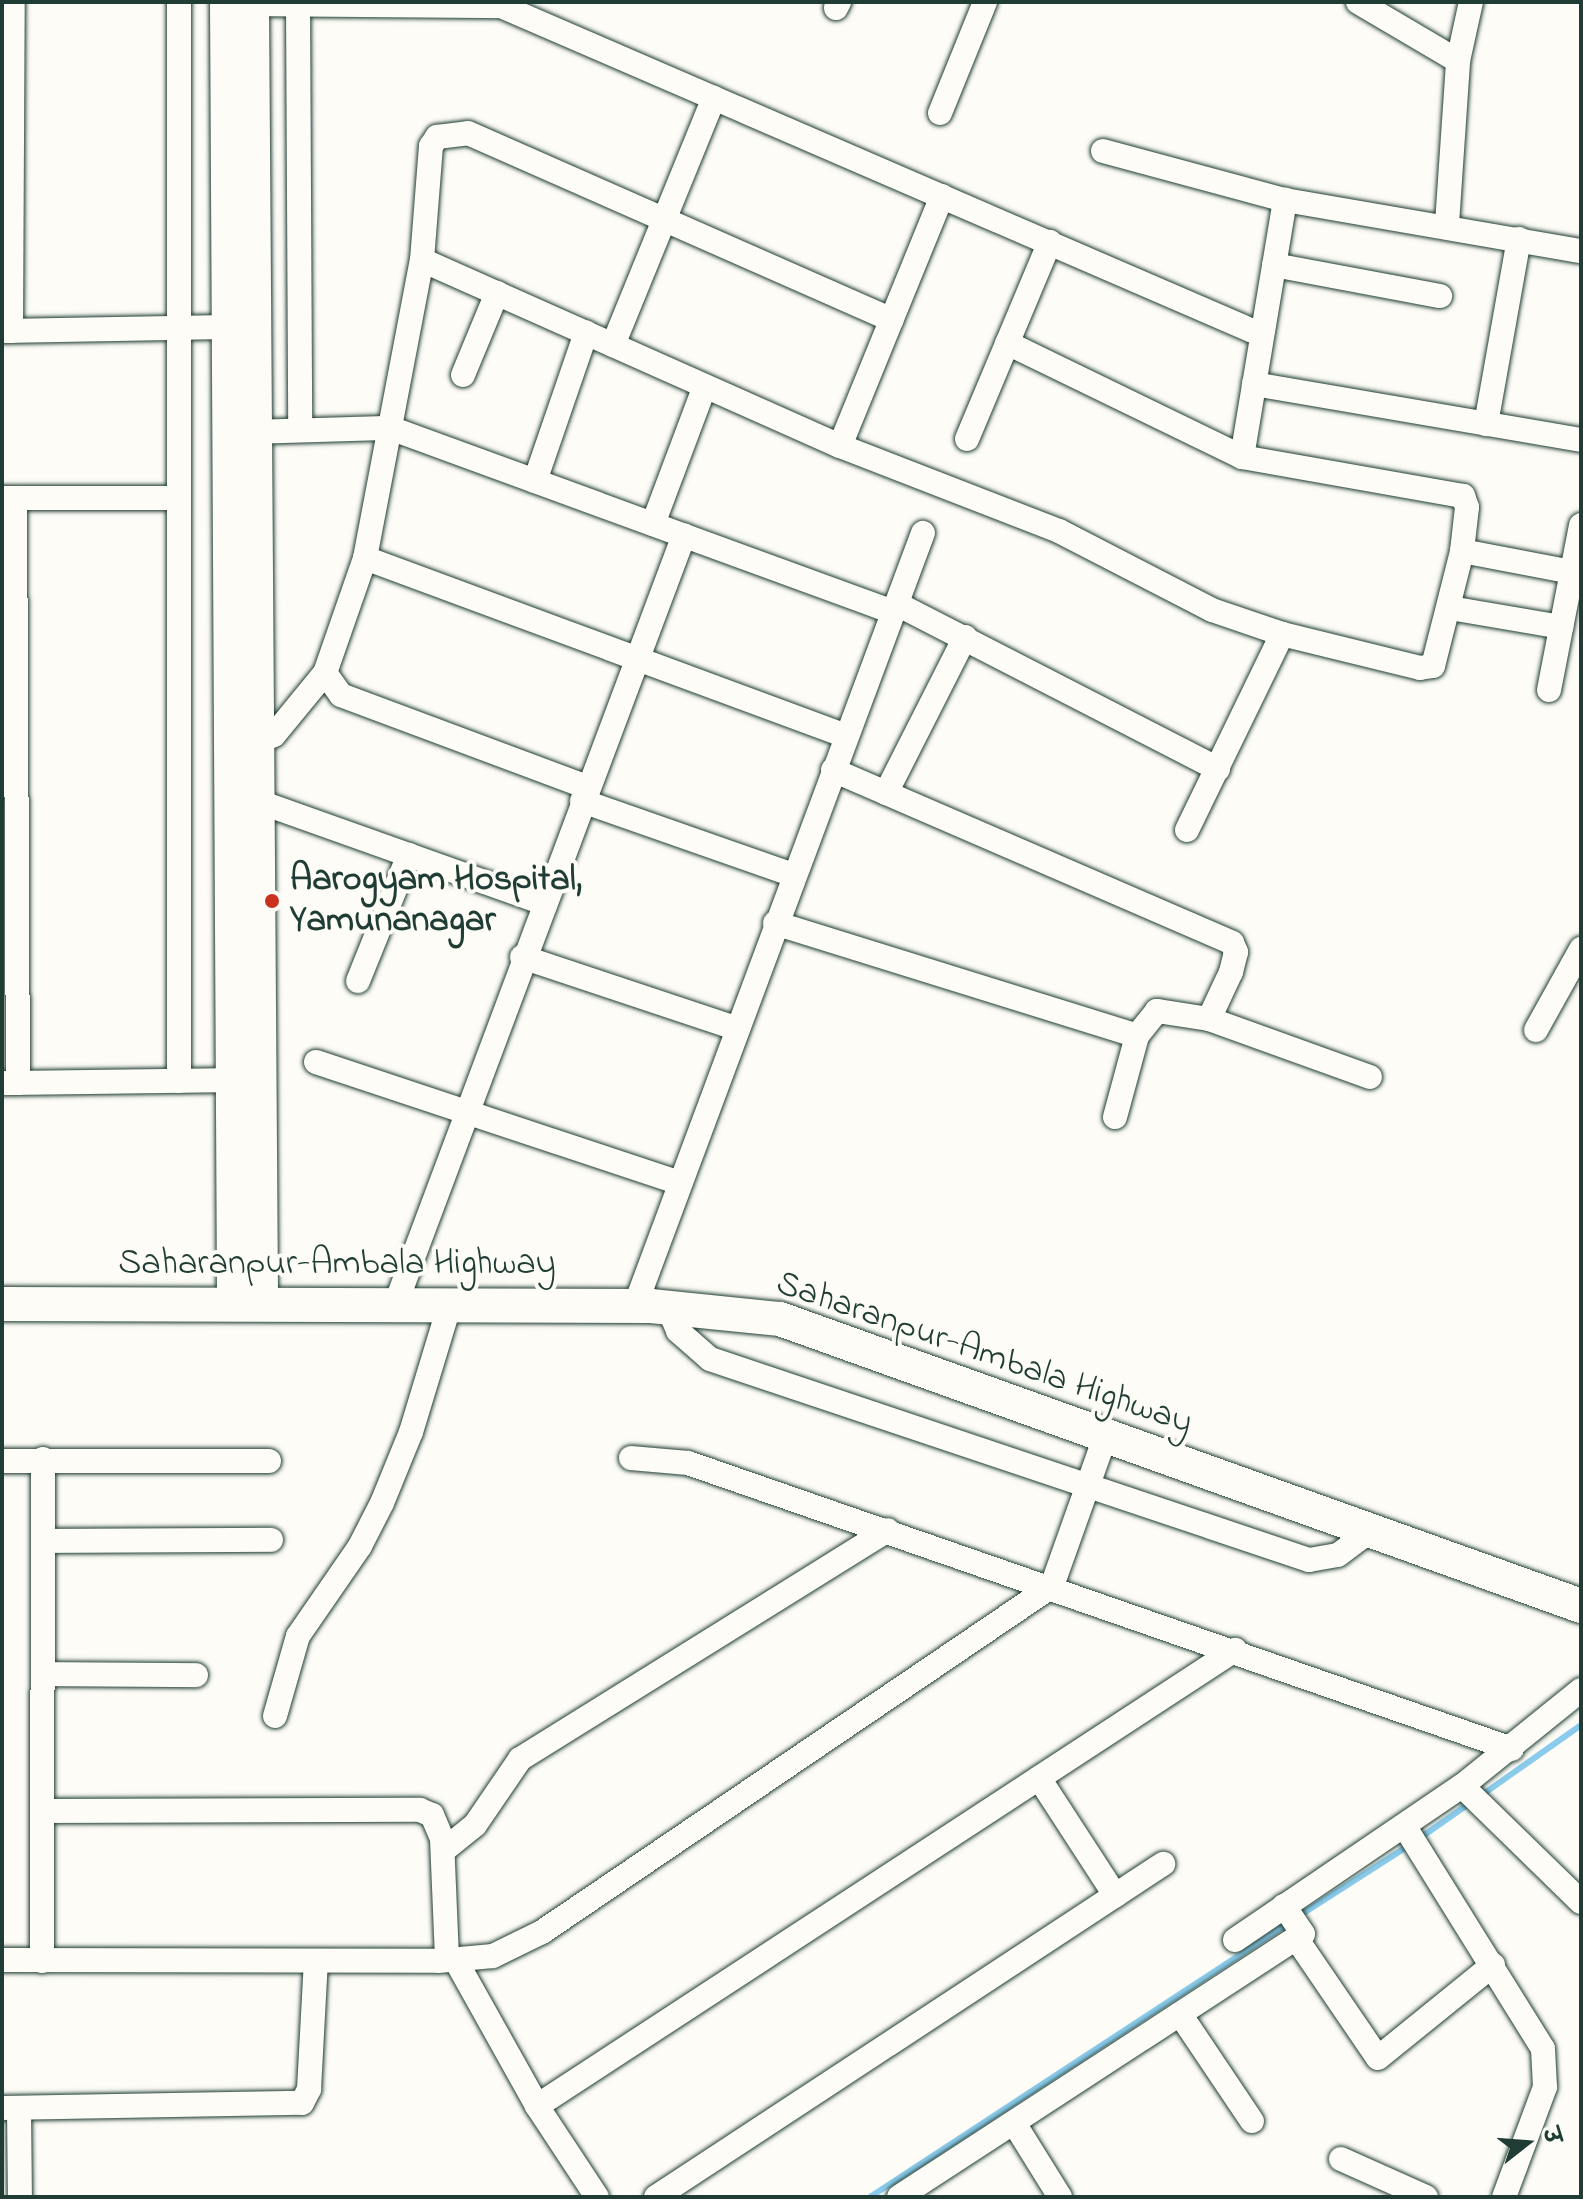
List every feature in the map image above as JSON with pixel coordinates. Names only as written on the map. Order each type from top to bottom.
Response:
[{"type":"street","points":[[13,2],[7,166],[6,331],[229,327]]},
{"type":"street","points":[[179,2],[179,1081]]},
{"type":"street","points":[[940,113],[985,2]]},
{"type":"street","points":[[1358,2],[1458,61]]},
{"type":"street","points":[[1447,224],[1458,61],[1471,2]]},
{"type":"street","points":[[244,3],[501,6],[1262,335]]},
{"type":"street","points":[[244,3],[229,327],[248,1304]]},
{"type":"street","points":[[244,3],[254,432],[257,801],[246,1080]]},
{"type":"street","points":[[298,4],[300,430]]},
{"type":"street","points":[[613,345],[714,98]]},
{"type":"street","points":[[256,744],[274,735],[325,673],[365,558],[422,260],[431,146],[445,132],[468,133],[892,320]]},
{"type":"street","points":[[1103,151],[1285,200],[1447,224],[1581,251]]},
{"type":"street","points":[[840,446],[942,196]]},
{"type":"street","points":[[1242,457],[1285,200]]},
{"type":"street","points":[[1486,424],[1519,239]]},
{"type":"street","points":[[967,439],[1050,242]]},
{"type":"street","points":[[422,260],[840,446],[1059,531],[1212,610],[1282,634],[1429,668],[1437,660],[1462,551],[1467,507],[1463,496],[1242,457],[1007,343]]},
{"type":"street","points":[[1274,265],[1440,296]]},
{"type":"street","points":[[463,375],[497,293]]},
{"type":"street","points":[[535,481],[586,333]]},
{"type":"street","points":[[1254,384],[1581,440]]},
{"type":"street","points":[[653,524],[705,386]]},
{"type":"street","points":[[254,432],[390,428],[895,608],[965,637],[1218,769]]},
{"type":"street","points":[[179,498],[9,498],[10,1083],[246,1080]]},
{"type":"street","points":[[1549,690],[1581,525]]},
{"type":"street","points":[[923,533],[680,1183],[651,1307],[710,1359],[833,1397],[1086,1487],[1309,1560],[1338,1555],[1369,1532]]},
{"type":"street","points":[[396,1303],[522,957],[684,535]]},
{"type":"street","points":[[1462,551],[1572,572]]},
{"type":"street","points":[[365,558],[846,736]]},
{"type":"street","points":[[1450,608],[1561,627]]},
{"type":"street","points":[[1187,830],[1282,634]]},
{"type":"street","points":[[886,793],[965,637]]},
{"type":"street","points":[[325,673],[341,695],[793,875]]},
{"type":"street","points":[[833,770],[1232,943],[1236,952],[1231,972],[1209,1019]]},
{"type":"street","points":[[257,801],[543,903]]},
{"type":"street","points":[[358,981],[409,855]]},
{"type":"street","points":[[775,923],[1137,1036]]},
{"type":"street","points":[[1536,1030],[1580,954]]},
{"type":"street","points":[[522,957],[736,1028]]},
{"type":"street","points":[[1115,1117],[1137,1036],[1157,1011],[1209,1019],[1370,1077]]},
{"type":"street","points":[[316,1062],[680,1183]]},
{"type":"street","name":"Saharanpur-Ambala Highway","points":[[2,1304],[396,1303],[651,1307],[780,1319],[1581,1606]]},
{"type":"street","points":[[275,1716],[298,1636],[360,1546],[382,1503],[411,1432],[450,1304]]},
{"type":"street","points":[[2,1960],[451,1960],[493,1956],[542,1932],[1052,1586],[1106,1434]]},
{"type":"street","points":[[631,1458],[688,1463],[1052,1586],[1512,1749]]},
{"type":"street","points":[[42,1961],[43,1459]]},
{"type":"street","points":[[2,1461],[269,1461]]},
{"type":"street","points":[[444,1850],[475,1825],[520,1759],[888,1530]]},
{"type":"street","points":[[43,1541],[271,1540]]},
{"type":"street","points":[[537,2106],[1235,1650]]},
{"type":"street","points":[[43,1674],[196,1675]]},
{"type":"street","points":[[899,2197],[1180,2014],[1292,1921],[1469,1795],[1512,1749],[1581,1690]]},
{"type":"street","points":[[1039,1778],[1115,1895]]},
{"type":"street","points":[[1469,1795],[1581,1902]]},
{"type":"street","points":[[42,1811],[420,1810],[438,1824],[444,1850],[451,1960],[537,2106],[597,2197]]},
{"type":"street","points":[[1411,1836],[1543,2049],[1547,2066],[1545,2087],[1504,2197]]},
{"type":"street","points":[[656,2197],[1163,1864]]},
{"type":"street","points":[[1235,1940],[1292,1921]]},
{"type":"street","points":[[1292,1921],[1378,2058],[1493,1965]]},
{"type":"street","points":[[20,2197],[11,2108],[302,2103],[309,2089],[316,1961]]},
{"type":"street","points":[[1180,2014],[1252,2121]]},
{"type":"street","points":[[1014,2123],[1060,2197]]},
{"type":"street","points":[[1341,2159],[1426,2197]]},
{"type":"waterway","points":[[1479,1797],[1581,1725]]},
{"type":"waterway","points":[[1420,1838],[1470,1803]]},
{"type":"waterway","points":[[1299,1916],[1411,1844]]},
{"type":"waterway","points":[[870,2197],[1290,1922]]},
{"type":"place","name":"Aarogyam Hospital, Yamunanagar","points":[[272,901]]}]
